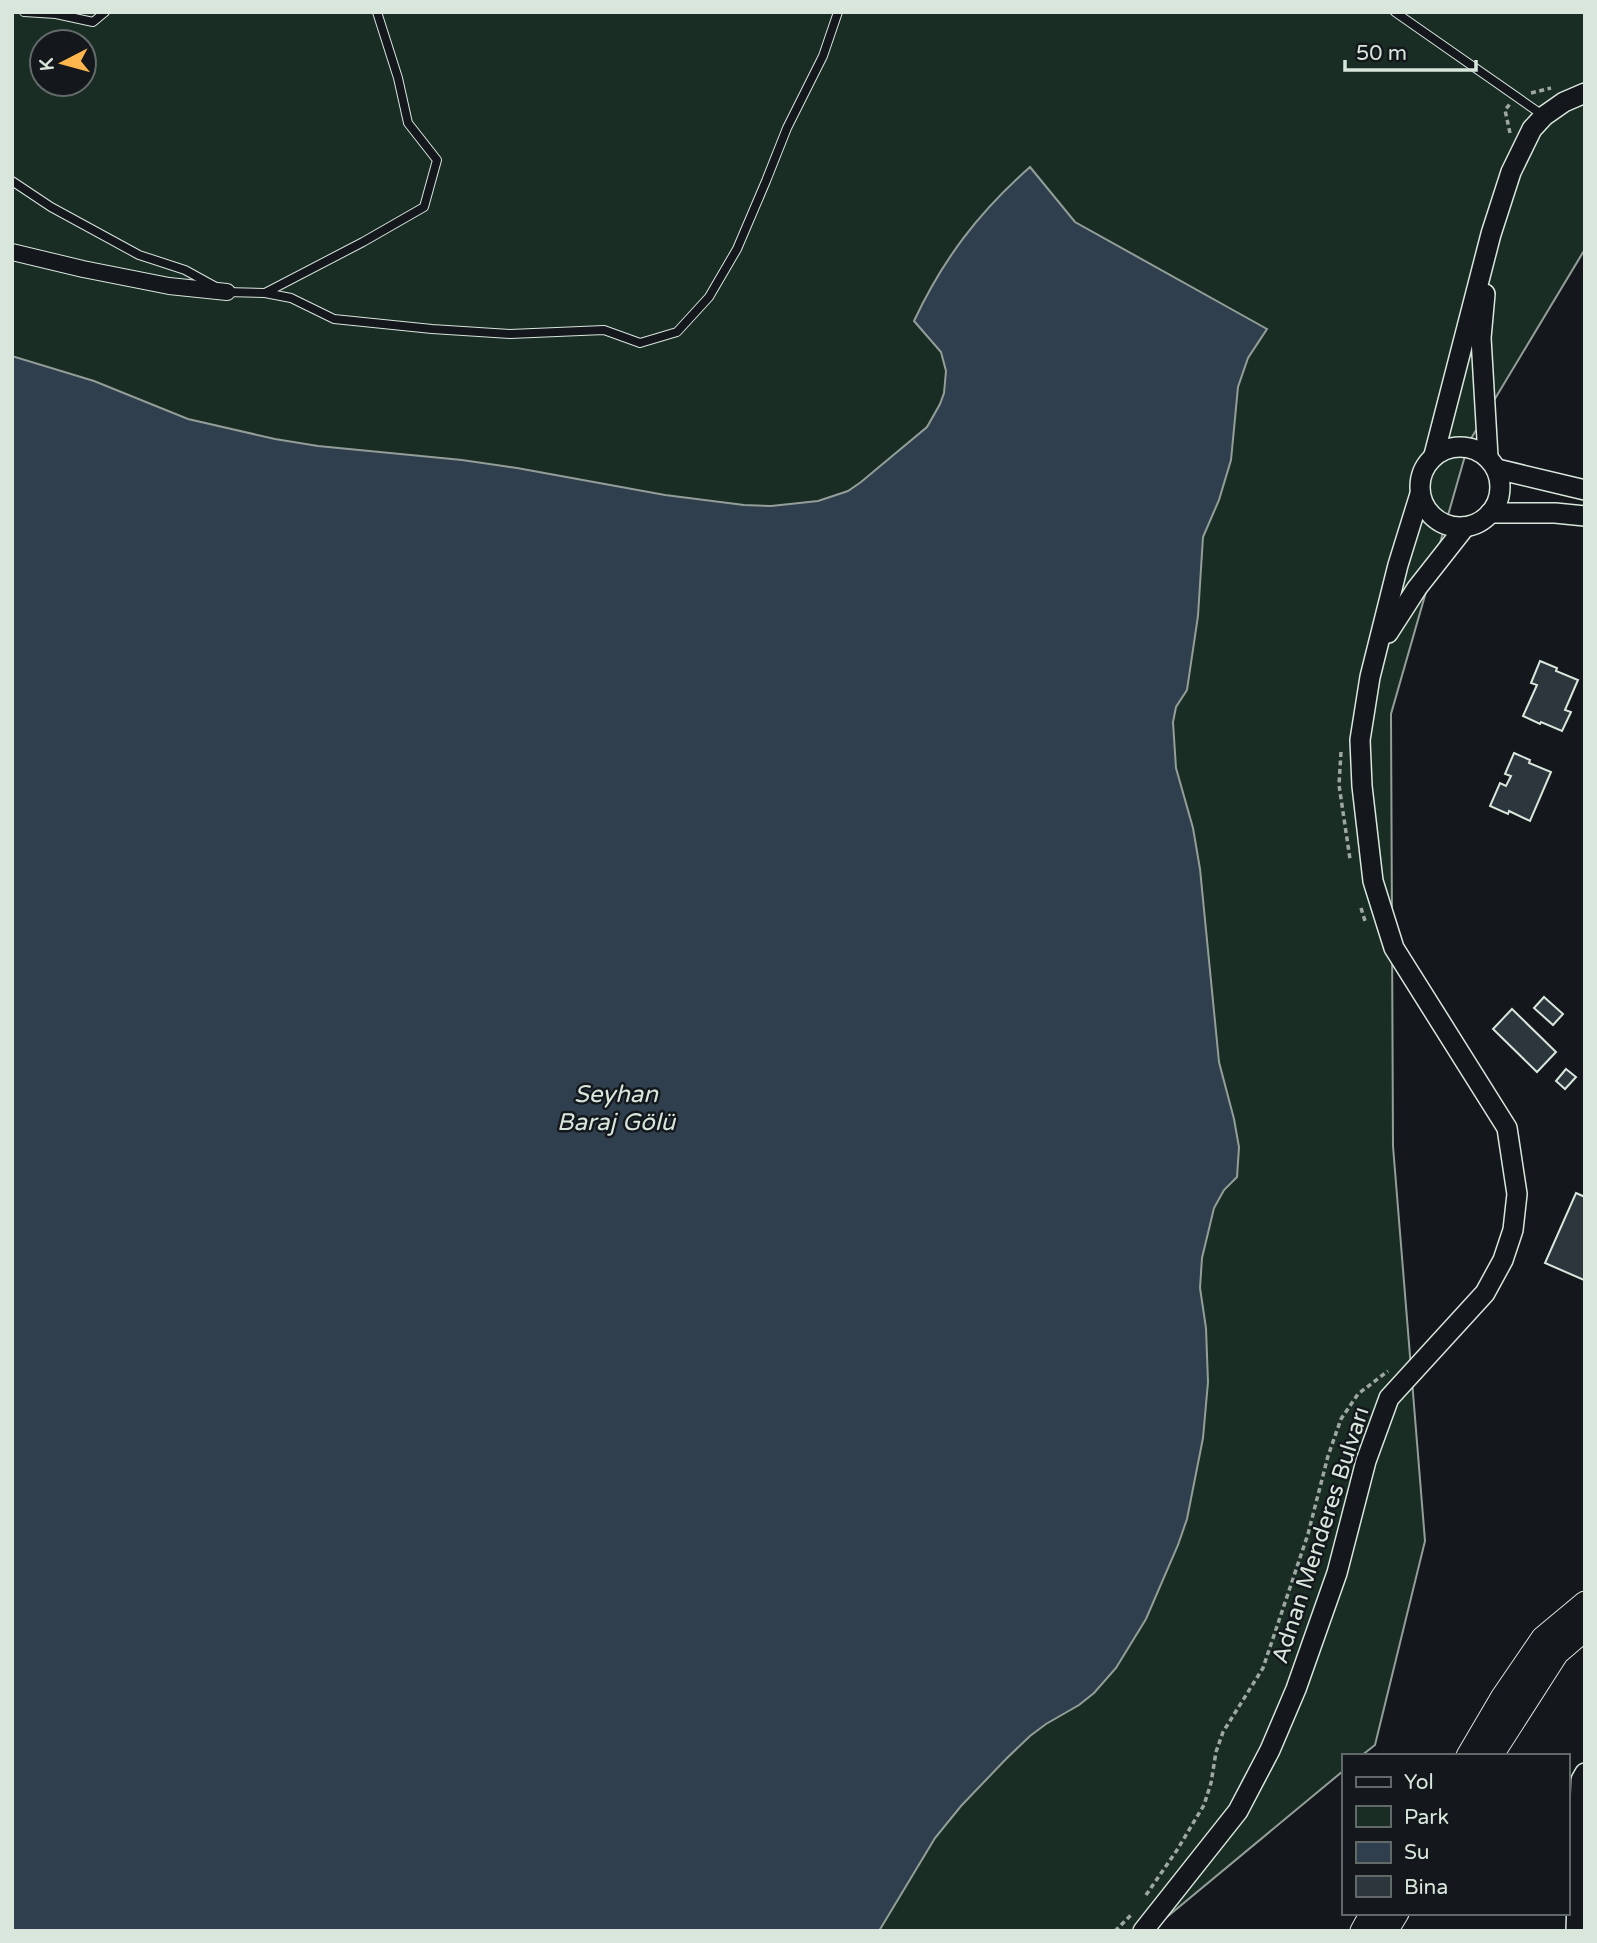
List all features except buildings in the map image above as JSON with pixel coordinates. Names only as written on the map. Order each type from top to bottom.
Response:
[{"type":"main road","points":[[1469,1754],[1543,1638],[1585,1603]]},
{"type":"main road","points":[[1492,1754],[1557,1653],[1585,1629]]},
{"type":"main road","points":[[1362,1931],[1371,1915]]},
{"type":"main road","points":[[1387,1931],[1396,1915]]},
{"type":"street","points":[[1491,234],[1481,338],[1492,463],[1500,481],[1500,492],[1490,513],[1479,522],[1465,527],[1450,526],[1436,519],[1426,508],[1417,486],[1491,234],[1511,172],[1532,129],[1544,116],[1564,102],[1585,93]]},
{"type":"street","points":[[12,252],[169,286],[227,292]]},
{"type":"street","points":[[1427,456],[1447,448],[1461,446],[1476,449],[1492,463],[1585,490]]},
{"type":"street","name":"Adnan Menderes Bulvarı","points":[[1143,1931],[1238,1811],[1270,1750],[1296,1689],[1337,1573],[1366,1461],[1389,1398],[1485,1293],[1503,1260],[1513,1230],[1517,1194],[1507,1128],[1394,948],[1373,881],[1362,786],[1360,740],[1370,677],[1417,486]]},
{"type":"street","points":[[1490,513],[1585,516]]},
{"type":"street","points":[[1379,645],[1417,588],[1465,527]]},
{"type":"street","points":[[1576,1931],[1581,1780],[1585,1773]]},
{"type":"lane","points":[[24,12],[93,22],[105,12]]},
{"type":"lane","points":[[265,293],[424,207],[437,160],[408,123],[398,78],[377,12]]},
{"type":"lane","points":[[12,181],[51,207],[139,255],[185,270],[227,292],[265,293],[291,298],[334,319],[510,334],[604,330],[640,343],[677,332],[709,297],[737,248],[787,128],[823,56],[838,12]]},
{"type":"lane","points":[[1395,12],[1544,116]]},
{"type":"path","points":[[1512,140],[1505,110],[1516,97],[1556,87]]},
{"type":"path","points":[[1417,486],[1427,456]]},
{"type":"path","points":[[1341,745],[1339,785],[1352,868]]},
{"type":"path","points":[[1360,904],[1367,928]]},
{"type":"path","points":[[1143,1899],[1204,1805],[1223,1732],[1263,1668],[1304,1546],[1328,1456],[1341,1419],[1358,1394],[1393,1367]]},
{"type":"path","points":[[1115,1931],[1136,1909]]},
{"type":"green space","name":"Seyhan Baraj Gölü","points":[[12,12],[1585,12],[1585,249],[1469,442],[1391,714],[1393,1146],[1425,1541],[1375,1745],[1364,1754],[1342,1754],[1342,1772],[1150,1931],[12,1931]]},
{"type":"water","name":"Seyhan Baraj Gölü","points":[[1030,167],[1075,222],[1267,329],[1248,358],[1238,387],[1231,460],[1219,500],[1203,537],[1198,616],[1187,690],[1176,707],[1173,722],[1176,768],[1193,828],[1200,869],[1219,1062],[1239,1147],[1237,1177],[1224,1190],[1214,1208],[1202,1258],[1200,1288],[1206,1328],[1208,1382],[1203,1438],[1187,1519],[1146,1619],[1116,1668],[1094,1693],[1030,1736],[961,1806],[935,1838],[879,1931],[12,1931],[12,356],[94,381],[188,419],[275,439],[318,446],[462,460],[665,495],[744,505],[771,506],[818,501],[848,491],[927,427],[944,393],[946,371],[941,352],[914,321],[937,277],[964,238],[994,201]]}]
